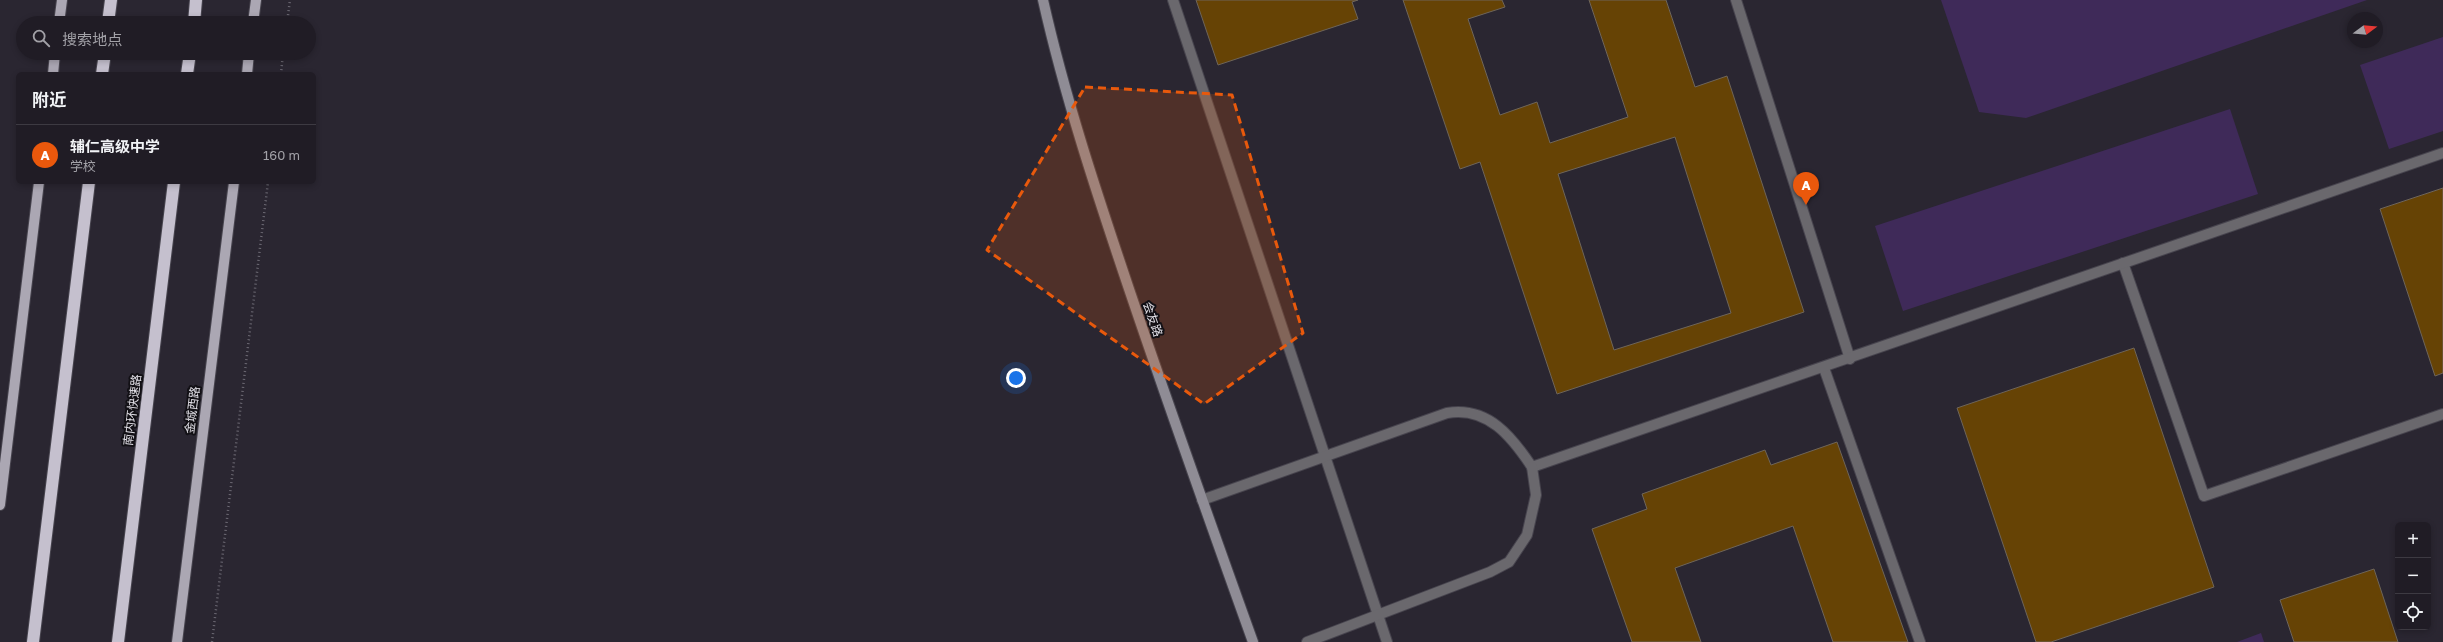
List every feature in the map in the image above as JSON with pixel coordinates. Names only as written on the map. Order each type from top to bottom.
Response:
[{"type":"highway","points":[[109,16],[111,0]]},
{"type":"highway","points":[[195,16],[196,0]]},
{"type":"highway","points":[[102,72],[104,60]]},
{"type":"highway","points":[[187,72],[189,60]]},
{"type":"highway","points":[[32,642],[89,184]]},
{"type":"highway","name":"南内环快速路","points":[[118,642],[174,184]]},
{"type":"main road","points":[[60,16],[62,0]]},
{"type":"main road","points":[[254,16],[256,0]]},
{"type":"main road","points":[[53,72],[54,60]]},
{"type":"main road","points":[[247,72],[248,60]]},
{"type":"main road","points":[[0,504],[40,184]]},
{"type":"main road","name":"金城西路","points":[[177,642],[234,184]]},
{"type":"street","name":"会友路","points":[[1043,0],[1057,63],[1101,206],[1202,500],[1253,642]]},
{"type":"lane","points":[[1173,0],[1387,642]]},
{"type":"lane","points":[[1736,0],[1850,359]]},
{"type":"lane","points":[[1532,467],[1824,368],[2443,153]]},
{"type":"lane","points":[[2123,263],[2204,496],[2443,414]]},
{"type":"lane","points":[[1824,368],[1920,642]]},
{"type":"lane","points":[[1202,500],[1448,413],[1463,410],[1492,421],[1515,442],[1532,467],[1536,495],[1527,535],[1509,562],[1307,642]]},
{"type":"path","points":[[288,16],[290,0]]},
{"type":"path","points":[[281,72],[282,60]]},
{"type":"path","points":[[212,642],[268,184]]},
{"type":"highlighted area","points":[[1085,87],[1232,95],[1303,333],[1204,404],[987,250]]},
{"type":"shaded area","points":[[1941,0],[2367,0],[2026,118],[1979,112]]},
{"type":"shaded area","points":[[2443,37],[2443,131],[2389,149],[2360,65]]},
{"type":"shaded area","points":[[2230,109],[2258,194],[1903,311],[1875,226]]},
{"type":"shaded area","points":[[2261,633],[2264,642],[2237,642]]},
{"type":"building","points":[[1196,0],[1358,0],[1352,2],[1358,19],[1218,65]]},
{"type":"building","points":[[1403,0],[1502,0],[1505,7],[1468,19],[1500,115],[1537,102],[1550,143],[1628,117],[1589,0],[1666,0],[1695,87],[1727,76],[1804,312],[1557,394],[1480,162],[1460,169]],"holes":[[[1675,137],[1731,313],[1614,350],[1558,174]]]},
{"type":"building","points":[[2443,188],[2443,373],[2435,376],[2380,209]]},
{"type":"building","points":[[2134,348],[2214,587],[2051,642],[2036,642],[1957,408]]},
{"type":"building","points":[[1837,442],[1908,642],[1833,642],[1793,526],[1675,568],[1701,642],[1632,642],[1592,529],[1647,509],[1642,494],[1765,450],[1771,465]]},
{"type":"building","points":[[2374,569],[2398,642],[2294,642],[2280,600]]},
{"type":"place","name":"辅仁高级中学","points":[[1806,205]]}]
